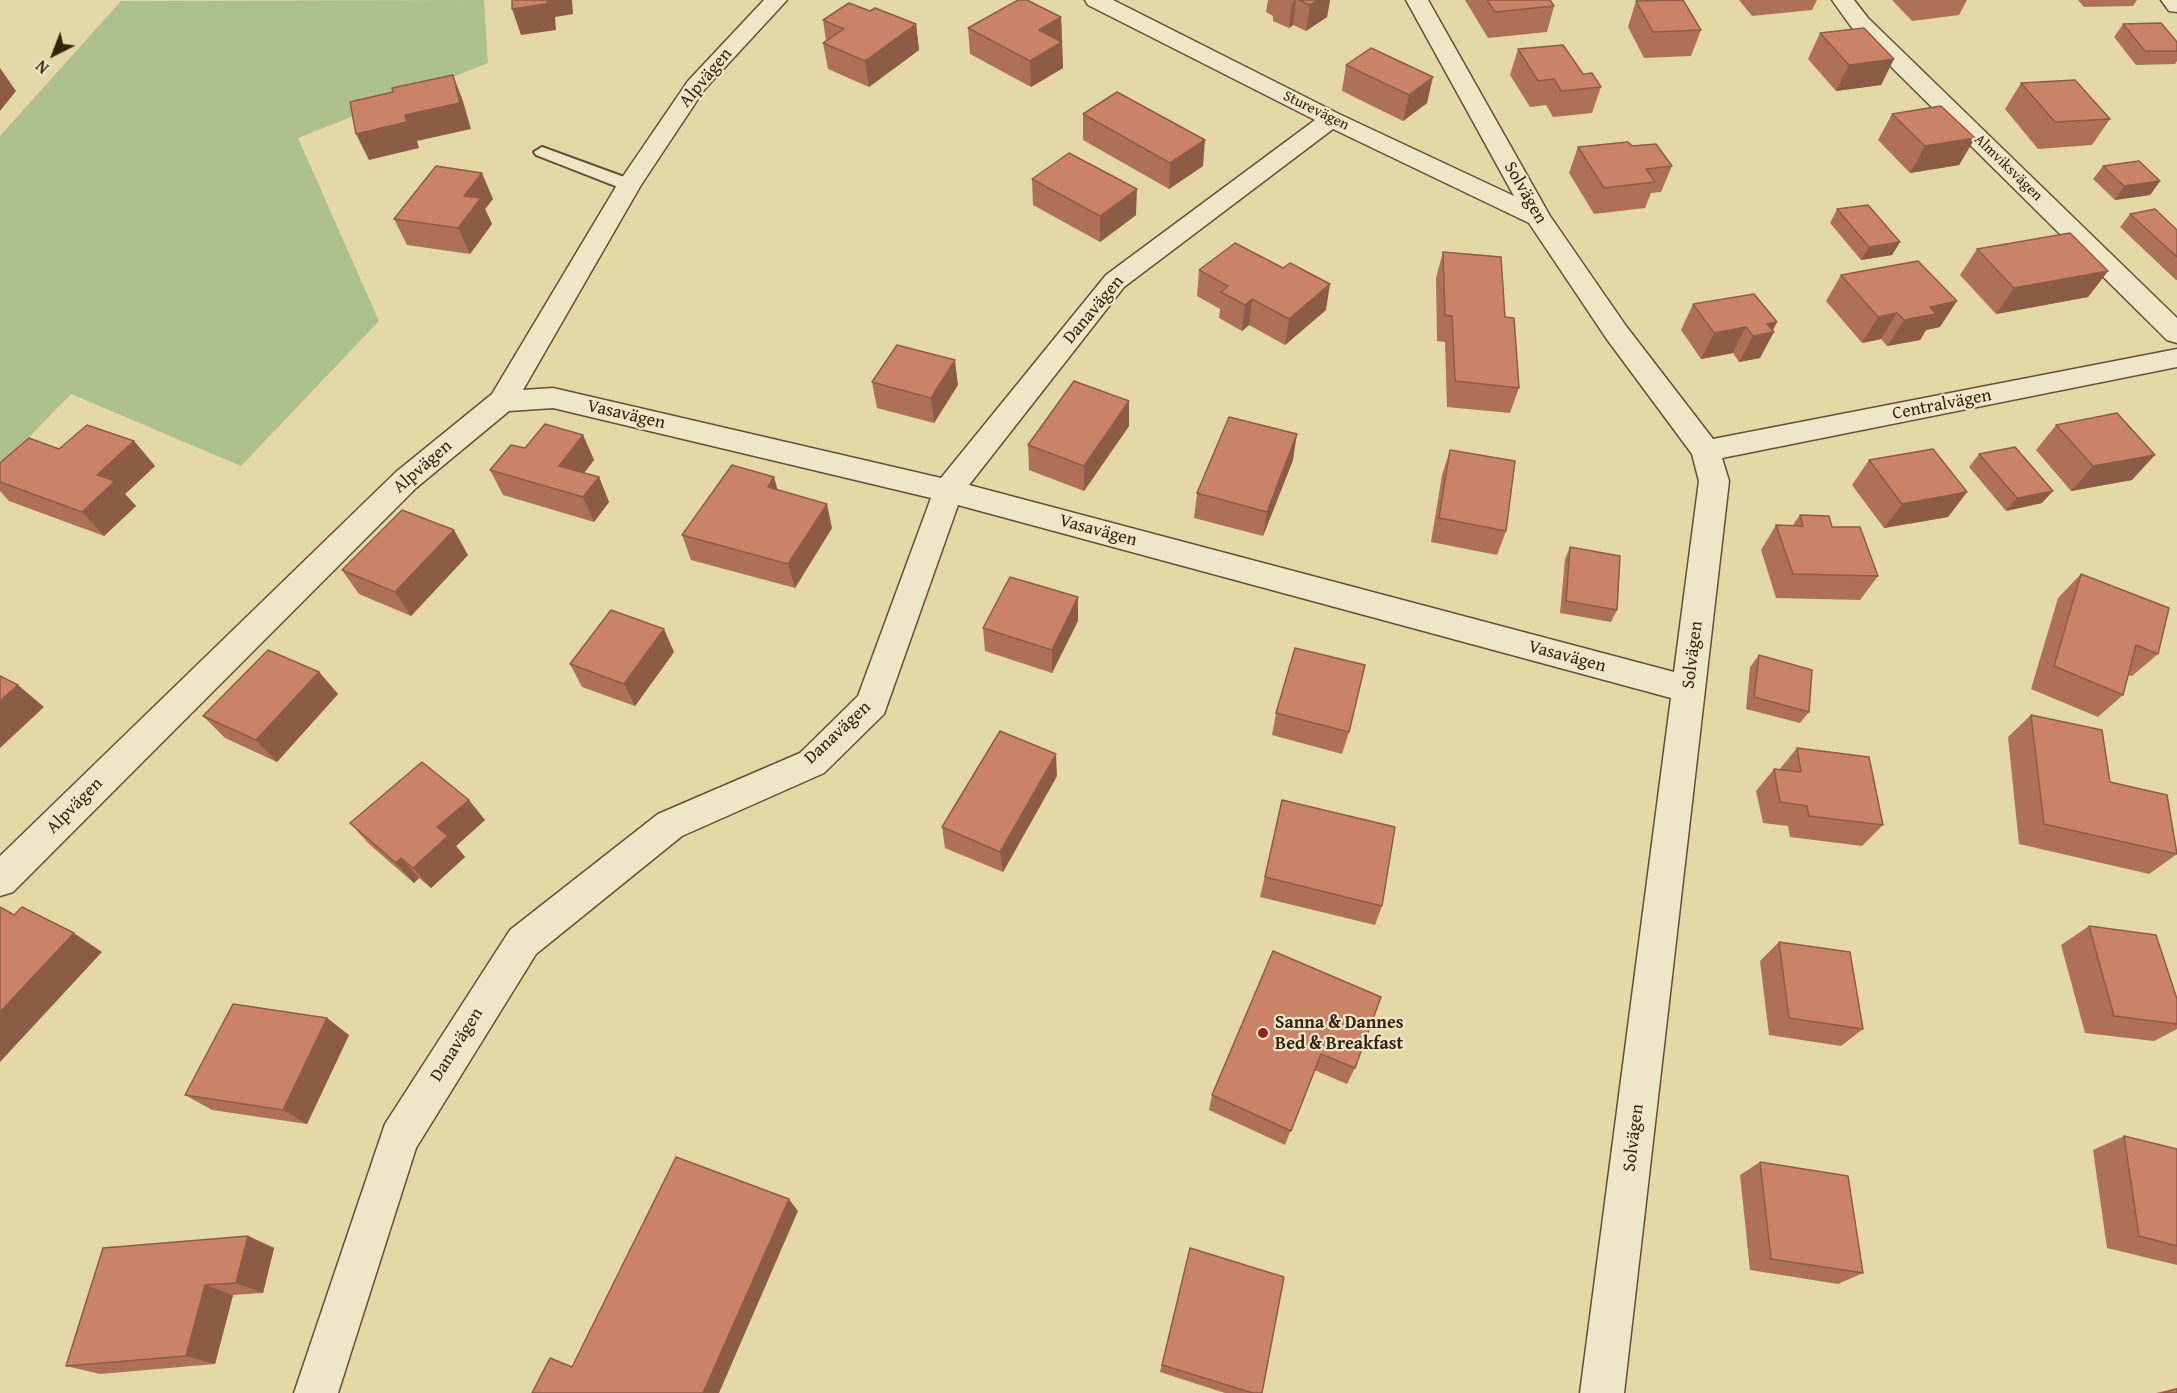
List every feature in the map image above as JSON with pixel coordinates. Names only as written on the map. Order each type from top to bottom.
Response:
[{"type":"street","name":"Alpvägen","points":[[0,880],[406,480],[502,401],[629,185],[696,86],[776,0]]},
{"type":"street","name":"Sturevägen","points":[[1096,0],[1331,119],[1538,217]]},
{"type":"street","name":"Solvägen","points":[[1417,0],[1538,217],[1616,332],[1706,451],[1714,481],[1602,1393]]},
{"type":"street","name":"Almviksvägen","points":[[1843,0],[1860,23],[2177,334]]},
{"type":"street","points":[[2172,0],[2177,6]]},
{"type":"street","name":"Danavägen","points":[[316,1393],[399,1138],[523,942],[670,825],[812,763],[872,704],[948,491],[1115,281],[1331,119]]},
{"type":"street","name":"Centralvägen","points":[[1706,451],[2177,358]]},
{"type":"street","name":"Vasavägen","points":[[502,401],[553,398],[948,491],[1689,689]]},
{"type":"lane","points":[[542,152],[629,185]]},
{"type":"green space","points":[[484,0],[488,63],[298,138],[379,321],[241,466],[71,394],[0,467],[0,136],[121,1]]},
{"type":"building","points":[[512,0],[547,0],[547,4],[512,9]]},
{"type":"building","points":[[1018,0],[1027,0],[1061,17],[1039,30],[1062,42],[1030,61],[968,28]]},
{"type":"building","points":[[1299,0],[1318,0],[1310,5]]},
{"type":"building","points":[[1487,0],[1550,0],[1554,6],[1495,12]]},
{"type":"building","points":[[1683,0],[1701,30],[1653,32],[1636,1]]},
{"type":"building","points":[[849,3],[870,11],[875,8],[916,24],[865,61],[823,43],[844,29],[823,20]]},
{"type":"building","points":[[2161,23],[2177,42],[2177,51],[2145,51],[2123,24]]},
{"type":"building","points":[[1864,28],[1894,59],[1849,65],[1820,33]]},
{"type":"building","points":[[1563,45],[1583,74],[1592,73],[1601,87],[1561,91],[1554,79],[1538,81],[1518,49]]},
{"type":"building","points":[[1371,48],[1433,77],[1409,95],[1346,65]]},
{"type":"building","points":[[453,75],[460,103],[405,115],[407,122],[356,134],[350,102],[393,92],[392,88]]},
{"type":"building","points":[[2075,80],[2110,119],[2055,122],[2021,83]]},
{"type":"building","points":[[1117,92],[1205,140],[1170,163],[1083,114]]},
{"type":"building","points":[[1941,106],[1975,138],[1925,146],[1892,114]]},
{"type":"building","points":[[1628,142],[1632,146],[1656,144],[1672,166],[1646,169],[1655,182],[1604,188],[1578,147]]},
{"type":"building","points":[[1069,153],[1137,189],[1100,216],[1032,179]]},
{"type":"building","points":[[2139,161],[2160,181],[2124,186],[2103,166]]},
{"type":"building","points":[[436,166],[482,173],[464,196],[481,198],[458,228],[394,219]]},
{"type":"building","points":[[1868,205],[1900,242],[1869,247],[1837,209]]},
{"type":"building","points":[[2155,209],[2177,230],[2177,257],[2130,214]]},
{"type":"building","points":[[2070,233],[2108,271],[2014,288],[1977,249]]},
{"type":"building","points":[[1235,243],[1283,268],[1290,263],[1330,284],[1289,319],[1252,299],[1245,305],[1221,292],[1228,286],[1199,270]]},
{"type":"building","points":[[1443,252],[1501,257],[1505,317],[1514,318],[1519,388],[1455,381],[1452,316],[1445,315]]},
{"type":"building","points":[[1918,261],[1957,301],[1930,307],[1936,314],[1904,320],[1897,313],[1878,317],[1841,275]]},
{"type":"building","points":[[1754,294],[1777,322],[1767,324],[1774,332],[1753,336],[1746,327],[1714,333],[1693,304]]},
{"type":"building","points":[[897,345],[955,360],[931,398],[872,382]]},
{"type":"building","points":[[1074,381],[1129,401],[1084,466],[1028,445]]},
{"type":"building","points":[[2117,413],[2155,455],[2093,466],[2056,425]]},
{"type":"building","points":[[1229,417],[1297,434],[1267,512],[1197,493]]},
{"type":"building","points":[[545,424],[583,435],[559,466],[599,477],[583,497],[490,470],[511,445],[525,448]]},
{"type":"building","points":[[87,425],[134,441],[97,475],[115,481],[82,512],[0,482],[0,463],[29,438],[59,449]]},
{"type":"building","points":[[2015,447],[2053,491],[2017,498],[1979,454]]},
{"type":"building","points":[[1933,449],[1967,492],[1902,504],[1869,460]]},
{"type":"building","points":[[1450,450],[1515,461],[1506,531],[1439,518]]},
{"type":"building","points":[[732,465],[774,477],[768,487],[827,504],[788,564],[682,535]]},
{"type":"building","points":[[402,510],[454,530],[395,592],[342,570]]},
{"type":"building","points":[[1800,515],[1829,516],[1832,527],[1860,527],[1878,576],[1793,574],[1776,525],[1803,526]]},
{"type":"building","points":[[1570,547],[1620,556],[1617,610],[1566,601]]},
{"type":"building","points":[[2081,574],[2169,608],[2158,654],[2136,645],[2123,695],[2054,666]]},
{"type":"building","points":[[1010,577],[1078,597],[1052,650],[983,628]]},
{"type":"building","points":[[611,610],[664,629],[624,684],[570,664]]},
{"type":"building","points":[[1295,648],[1365,665],[1349,732],[1276,713]]},
{"type":"building","points":[[268,650],[319,672],[256,740],[203,716]]},
{"type":"building","points":[[1759,655],[1812,670],[1809,712],[1754,697]]},
{"type":"building","points":[[0,676],[18,685],[0,701]]},
{"type":"building","points":[[2031,715],[2102,730],[2110,782],[2167,795],[2177,854],[2044,824]]},
{"type":"building","points":[[1000,731],[1056,754],[1000,852],[942,827]]},
{"type":"building","points":[[1797,748],[1869,757],[1883,825],[1809,816],[1807,806],[1780,802],[1774,769],[1801,772]]},
{"type":"building","points":[[422,762],[469,800],[437,827],[448,836],[413,868],[401,858],[396,863],[350,823]]},
{"type":"building","points":[[1282,800],[1395,827],[1382,906],[1265,877]]},
{"type":"building","points":[[0,907],[14,915],[22,907],[74,933],[0,1012]]},
{"type":"building","points":[[2089,926],[2156,935],[2177,999],[2177,1024],[2114,1016]]},
{"type":"building","points":[[1779,942],[1850,952],[1863,1029],[1789,1018]]},
{"type":"building","points":[[1273,951],[1381,997],[1355,1068],[1321,1054],[1291,1131],[1212,1095]]},
{"type":"building","points":[[233,1004],[327,1018],[283,1110],[185,1095]]},
{"type":"building","points":[[2124,1136],[2177,1149],[2177,1246],[2139,1236]]},
{"type":"building","points":[[676,1157],[789,1199],[703,1393],[532,1393],[550,1358],[572,1367]]},
{"type":"building","points":[[1760,1162],[1848,1176],[1863,1273],[1771,1259]]},
{"type":"building","points":[[248,1236],[236,1283],[205,1285],[186,1356],[66,1366],[103,1248]]},
{"type":"building","points":[[1190,1248],[1284,1277],[1262,1393],[1253,1393],[1162,1365]]},
{"type":"building","points":[[2177,1389],[2177,1393],[2162,1393]]},
{"type":"place","name":"Sanna & Dannes Bed & Breakfast","points":[[1263,1033]]}]
